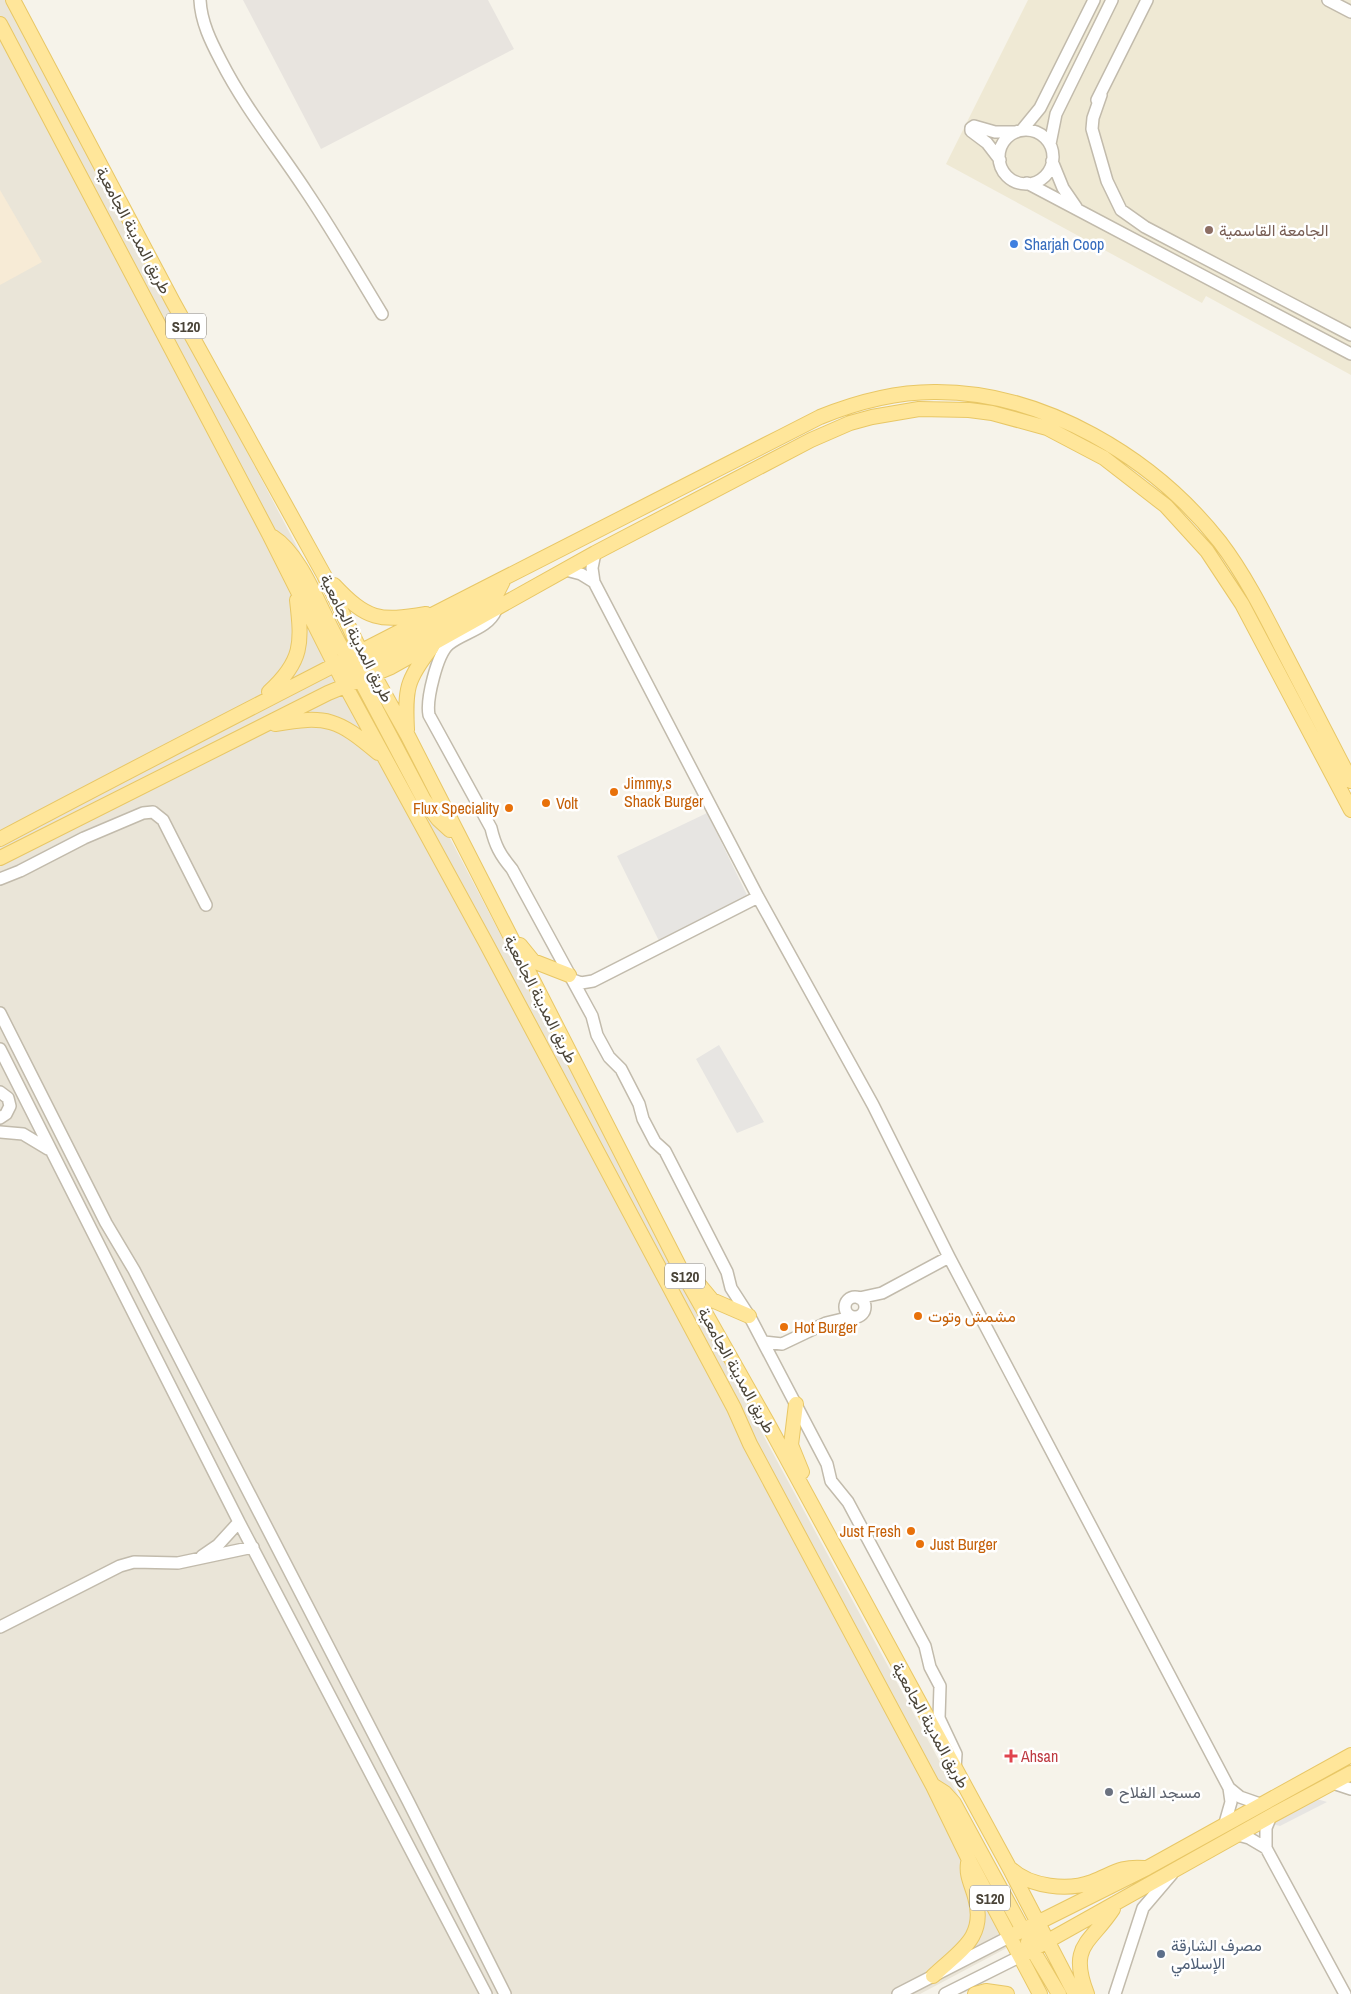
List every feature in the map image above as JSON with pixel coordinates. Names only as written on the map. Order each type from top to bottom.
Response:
[{"type":"main road","name":"طريق المدينة الجامعية","points":[[17,4],[173,302],[324,575],[360,667],[408,736],[457,836],[681,1270],[1010,1869],[1075,1994]]},
{"type":"main road","name":"طريق المدينة الجامعية","points":[[0,24],[269,534],[296,591],[345,685],[486,943],[933,1786],[969,1860],[1017,1933],[1027,1953],[1040,1994]]},
{"type":"main road","points":[[0,858],[345,685],[360,667],[439,612],[820,417],[844,407],[866,401],[912,393],[963,393],[994,398],[1051,416],[1106,444],[1156,477],[1201,520],[1221,543],[1254,594],[1351,781]]},
{"type":"main road","points":[[0,839],[256,704],[335,665],[360,667],[436,642],[595,553],[811,440],[872,416],[919,409],[969,410],[1018,419],[1046,428],[1104,458],[1132,477],[1166,506],[1207,551],[1242,604],[1351,810]]},
{"type":"main road","points":[[269,534],[291,553],[360,667],[427,804],[438,819],[457,836]]},
{"type":"main road","points":[[324,575],[350,602],[370,615],[394,618],[439,612]]},
{"type":"main road","points":[[360,667],[485,602],[497,592],[504,579]]},
{"type":"main road","points":[[256,704],[287,675],[298,654],[301,632],[296,591]]},
{"type":"main road","points":[[408,736],[406,696],[410,680],[418,665],[436,642]]},
{"type":"main road","points":[[262,726],[310,719],[330,721],[350,730],[385,760]]},
{"type":"main road","points":[[507,932],[533,960],[571,978]]},
{"type":"main road","points":[[681,1270],[696,1280],[708,1298],[750,1316]]},
{"type":"main road","points":[[796,1404],[791,1441],[801,1469],[801,1488]]},
{"type":"main road","points":[[1017,1933],[1147,1868],[1225,1823],[1351,1755]]},
{"type":"main road","points":[[1060,1994],[1027,1953],[1351,1773]]},
{"type":"main road","points":[[933,1786],[945,1793],[954,1803],[1017,1933],[1048,1942]]},
{"type":"main road","points":[[933,1976],[960,1953],[977,1930],[978,1914],[968,1875],[969,1860]]},
{"type":"main road","points":[[1010,1869],[1020,1877],[1037,1884],[1075,1885],[1093,1882],[1122,1868],[1147,1868]]},
{"type":"main road","points":[[1087,1994],[1080,1968],[1084,1947],[1116,1903]]},
{"type":"main road","points":[[976,1994],[986,1992],[1007,1994]]},
{"type":"street","points":[[200,0],[203,20],[235,88],[260,128],[310,197],[382,314]]},
{"type":"street","points":[[1000,160],[1003,143],[1019,131],[1040,108],[1094,0]]},
{"type":"street","points":[[1080,212],[1063,188],[1052,161],[1050,144],[1056,114],[1112,0]]},
{"type":"street","points":[[1147,0],[1100,95],[1092,123],[1107,182],[1121,210],[1145,227],[1351,335]]},
{"type":"street","points":[[1328,0],[1351,12]]},
{"type":"street","points":[[1050,144],[1038,133],[1019,131],[994,132],[974,126],[971,128],[971,131],[987,143],[1000,160],[1003,170],[1011,178],[1027,183],[1351,354]]},
{"type":"street","points":[[1027,183],[1042,178],[1049,171],[1052,161]]},
{"type":"street","points":[[595,553],[592,568],[594,582],[758,897],[873,1105],[949,1257],[1229,1788],[1231,1802],[1225,1823]]},
{"type":"street","points":[[566,570],[581,574],[594,582]]},
{"type":"street","points":[[496,610],[488,621],[445,648],[429,693],[427,708],[436,730],[491,828],[495,846],[503,860],[512,869],[594,1020],[597,1036],[609,1057],[621,1069],[639,1104],[643,1119],[655,1142],[665,1151],[727,1272],[730,1288],[750,1316],[827,1464],[831,1481],[850,1506],[925,1646],[930,1668],[941,1689],[938,1718],[955,1751],[955,1769]]},
{"type":"street","points":[[0,879],[20,871],[84,838],[143,813],[153,812],[163,820],[206,905]]},
{"type":"street","points":[[571,978],[585,983],[598,979],[758,897]]},
{"type":"street","points":[[584,1002],[588,991],[598,979]]},
{"type":"street","points":[[0,1012],[106,1223],[134,1270],[505,1994]]},
{"type":"street","points":[[0,1048],[90,1230],[239,1522],[486,1994]]},
{"type":"street","points":[[0,1092],[8,1098],[10,1106],[6,1114],[0,1118]]},
{"type":"street","points":[[0,1132],[23,1134],[42,1143],[50,1150]]},
{"type":"street","points":[[90,1230],[106,1223]]},
{"type":"street","points":[[848,1312],[851,1298],[882,1293],[949,1257]]},
{"type":"street","points":[[764,1342],[777,1345],[790,1341],[848,1312],[860,1316],[882,1293]]},
{"type":"street","points":[[859,1298],[864,1303],[865,1310]]},
{"type":"street","points":[[776,1364],[781,1351],[790,1341]]},
{"type":"street","points":[[194,1561],[218,1545],[239,1522]]},
{"type":"street","points":[[0,1627],[120,1566],[134,1562],[166,1564],[194,1561],[236,1549],[253,1547]]},
{"type":"street","points":[[1332,1783],[1351,1789]]},
{"type":"street","points":[[1229,1788],[1240,1797],[1260,1804]]},
{"type":"street","points":[[1271,1816],[1266,1828],[1266,1848],[1345,1994]]},
{"type":"street","points":[[1238,1835],[1250,1838],[1266,1848]]},
{"type":"street","points":[[1115,1994],[1143,1908],[1176,1869]]},
{"type":"street","points":[[898,1994],[1017,1933]]},
{"type":"street","points":[[945,1994],[1027,1953]]},
{"type":"shaded area","points":[[0,0],[10,0],[769,1446],[1033,1934],[920,1994],[0,1994]]},
{"type":"shaded area","points":[[243,0],[488,0],[514,49],[321,149]]},
{"type":"shaded area","name":"الجامعة القاسمية","points":[[1028,0],[1351,0],[1351,375],[1206,296],[1202,303],[946,164]]},
{"type":"shaded area","points":[[0,190],[42,262],[0,285]]},
{"type":"shaded area","points":[[707,813],[747,895],[661,945],[617,856]]},
{"type":"shaded area","points":[[719,1045],[764,1122],[737,1133],[696,1059]]},
{"type":"shaded area","points":[[1317,1799],[1327,1802],[1280,1826],[1272,1824]]},
{"type":"place","name":"الجامعة القاسمية","points":[[1209,230]]},
{"type":"place","name":"Sharjah Coop","points":[[1014,244]]},
{"type":"place","name":"Jimmy,s Shack Burger","points":[[614,792]]},
{"type":"place","name":"Volt","points":[[546,803]]},
{"type":"place","name":"Flux Speciality","points":[[509,808]]},
{"type":"place","name":"مشمش وتوت","points":[[918,1316]]},
{"type":"place","name":"Hot Burger","points":[[784,1327]]},
{"type":"place","name":"Just Fresh","points":[[911,1531]]},
{"type":"place","name":"Just Burger","points":[[920,1544]]},
{"type":"place","name":"Ahsan","points":[[1011,1756]]},
{"type":"place","name":"مسجد الفلاح","points":[[1109,1792]]},
{"type":"place","name":"مصرف الشارقة الإسلامي","points":[[1161,1954]]}]
